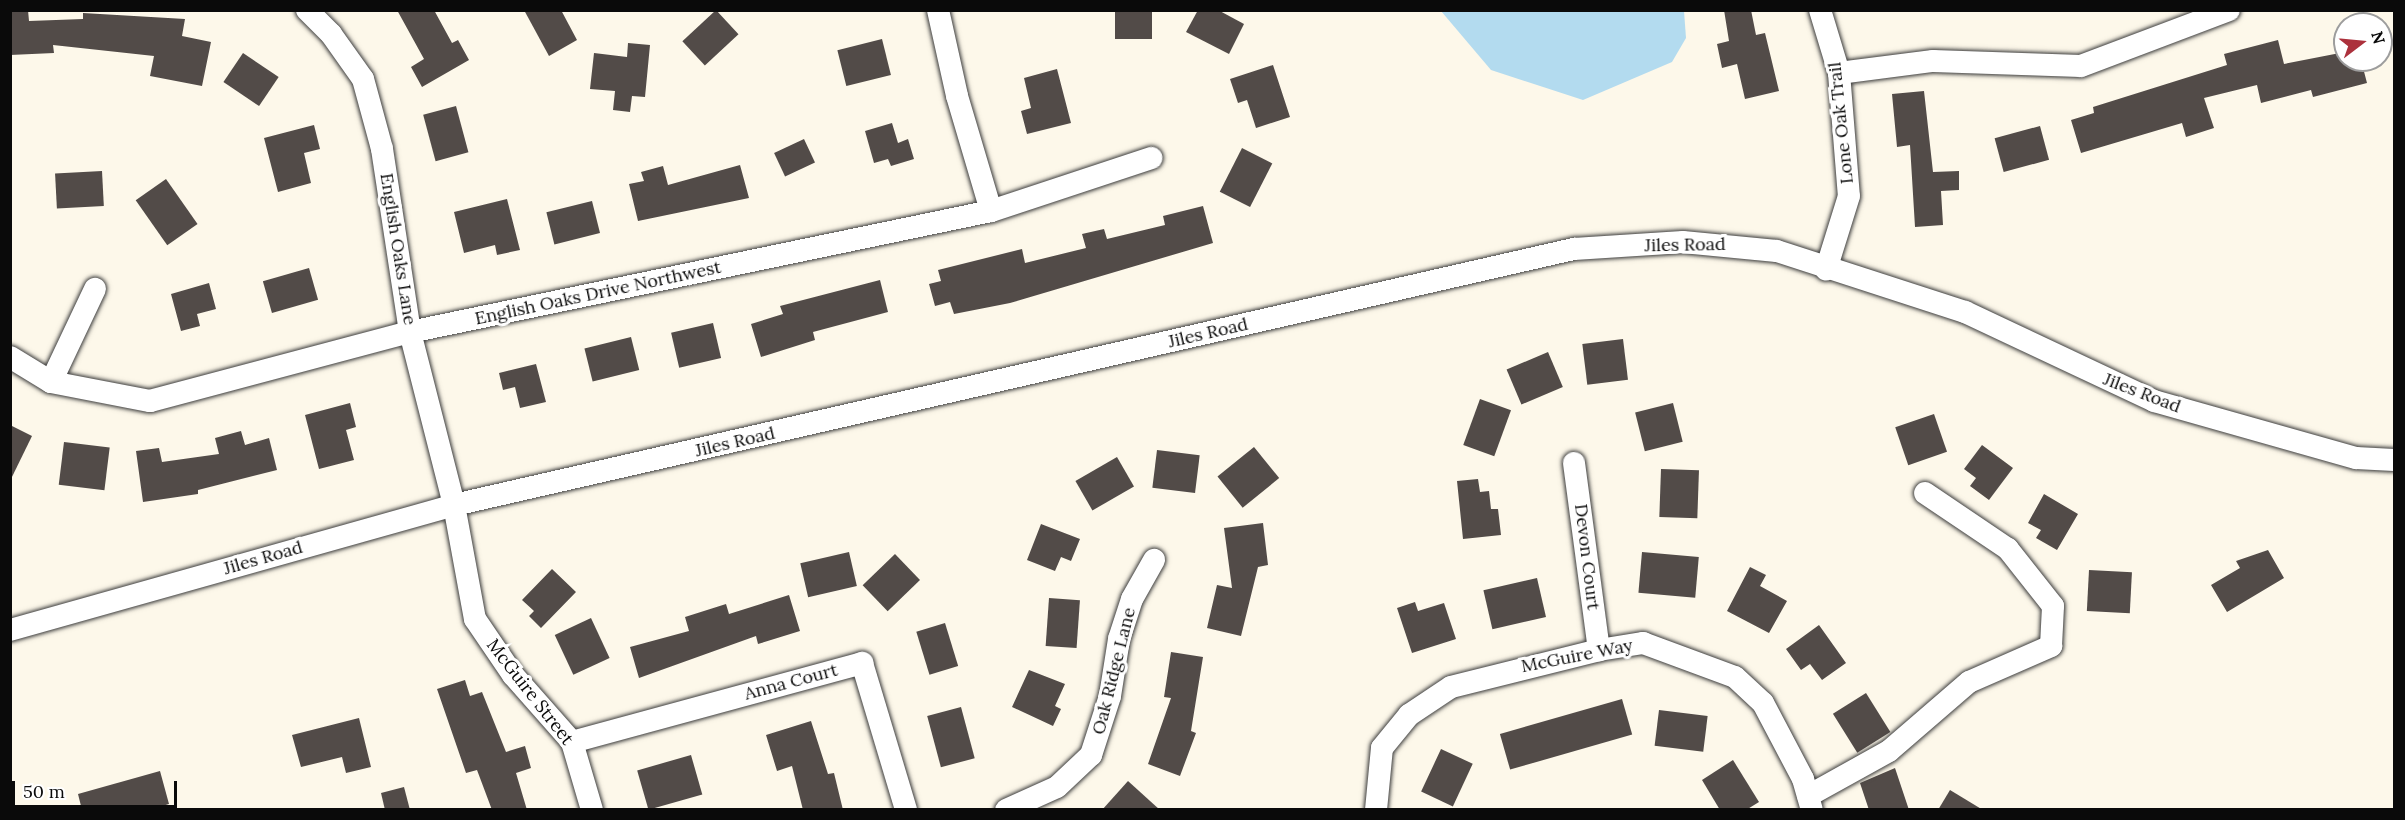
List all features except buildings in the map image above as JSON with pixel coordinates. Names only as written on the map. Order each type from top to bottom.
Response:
[{"type":"street","name":"English Oaks Lane","points":[[308,10],[331,33],[363,79],[382,149],[411,332],[454,505]]},
{"type":"street","points":[[938,10],[957,96],[991,212]]},
{"type":"street","name":"Lone Oak Trail","points":[[1820,10],[1839,73],[1849,196],[1826,270]]},
{"type":"street","points":[[1839,73],[1933,61],[2081,66],[2229,10]]},
{"type":"street","name":"English Oaks Drive Northwest","points":[[10,357],[51,382],[150,401],[411,332],[991,212],[1151,158]]},
{"type":"street","name":"Jiles Road","points":[[10,630],[454,505],[1574,249],[1738,244],[1799,256],[1826,270],[1965,312],[2154,400],[2356,458],[2394,460]]},
{"type":"street","points":[[51,382],[95,289]]},
{"type":"street","name":"Devon Court","points":[[1574,463],[1599,650]]},
{"type":"street","points":[[1810,803],[1888,751],[1969,682],[2050,646],[2053,606],[2008,549],[1925,493]]},
{"type":"street","name":"McGuire Street","points":[[454,505],[475,619],[513,675],[572,742],[592,810]]},
{"type":"street","name":"Oak Ridge Lane","points":[[1006,810],[1057,787],[1091,755],[1110,696],[1119,639],[1132,599],[1154,560]]},
{"type":"street","name":"McGuire Way","points":[[1376,810],[1382,748],[1409,715],[1451,687],[1599,650],[1643,643],[1735,677],[1763,703],[1810,803]]},
{"type":"street","name":"Anna Court","points":[[572,742],[862,663],[906,810]]},
{"type":"water","points":[[1441,11],[1684,11],[1686,38],[1672,62],[1583,100],[1491,70]]}]
